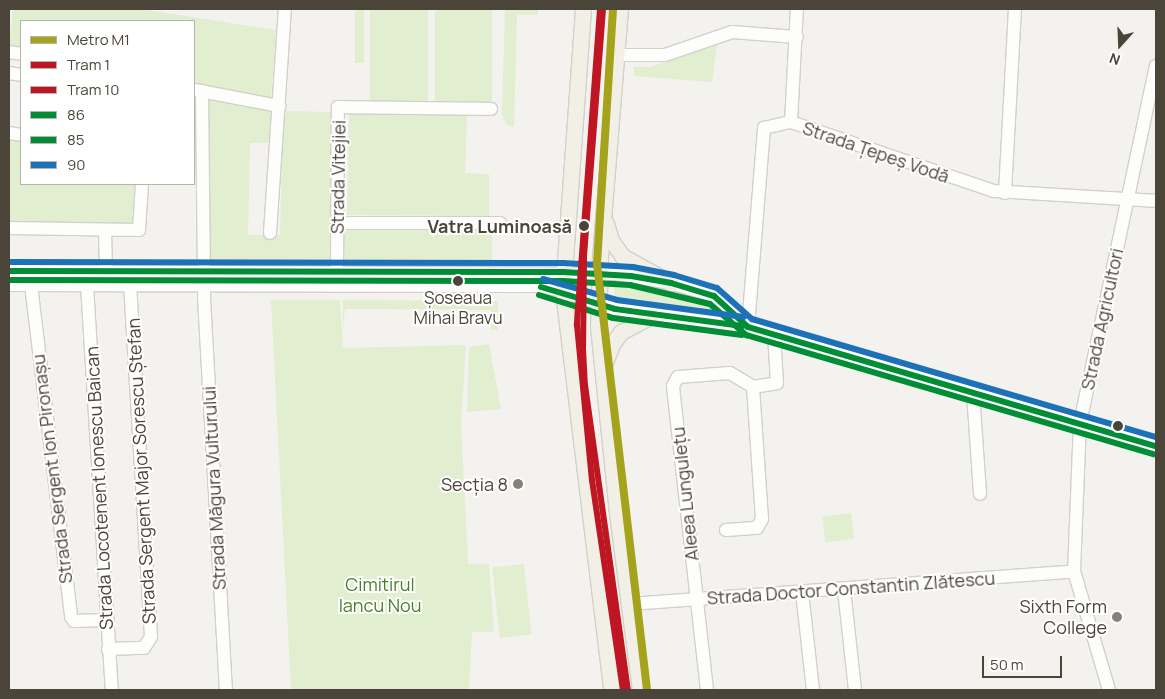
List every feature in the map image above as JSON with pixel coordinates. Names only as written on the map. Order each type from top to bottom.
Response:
[{"type":"main road","points":[[620,9],[598,305],[602,372],[640,690]]},
{"type":"main road","points":[[581,11],[562,272],[612,690]]},
{"type":"main road","points":[[604,214],[612,240],[622,256],[671,283]]},
{"type":"main road","points":[[602,372],[615,338],[651,316]]},
{"type":"street","points":[[270,233],[285,9]]},
{"type":"street","points":[[791,122],[797,9]]},
{"type":"street","points":[[1005,193],[1015,9]]},
{"type":"street","points":[[616,55],[665,55],[732,32],[797,37]]},
{"type":"street","name":"Strada Agricultori","points":[[1109,690],[1074,571],[1080,423],[1156,66]]},
{"type":"street","points":[[198,91],[279,106]]},
{"type":"street","name":"Strada Măgura Vulturului","points":[[198,91],[203,286],[226,690]]},
{"type":"street","name":"Strada Vitejiei","points":[[337,272],[338,107],[491,109]]},
{"type":"street","name":"Strada Țepeș Vodă","points":[[748,327],[764,128],[791,122],[983,188],[1005,193],[1156,201]]},
{"type":"street","points":[[9,228],[139,230],[142,185]]},
{"type":"street","points":[[337,223],[500,224]]},
{"type":"street","points":[[105,230],[106,271]]},
{"type":"street","points":[[9,271],[600,273],[671,283],[714,296],[748,327]]},
{"type":"street","points":[[9,285],[538,286],[563,291],[598,305],[651,316],[748,327],[1156,446]]},
{"type":"street","name":"Strada Sergent Ion Pironașu","points":[[31,285],[71,617],[74,621],[106,620]]},
{"type":"street","name":"Strada Locotenent Ionescu Baican","points":[[87,285],[106,620],[112,690]]},
{"type":"street","name":"Strada Sergent Major Sorescu Ștefan","points":[[108,649],[144,648],[149,645],[151,637],[130,286]]},
{"type":"street","points":[[753,387],[773,384],[779,380],[774,334]]},
{"type":"street","name":"Aleea Lungulețu","points":[[707,690],[674,380],[678,377],[730,374],[753,387],[762,519],[756,528],[726,530]]},
{"type":"street","points":[[973,393],[980,494]]},
{"type":"street","name":"Strada Doctor Constantin Zlătescu","points":[[629,604],[1074,571]]},
{"type":"street","points":[[844,589],[855,690]]},
{"type":"street","points":[[802,592],[813,690]]},
{"type":"green space","points":[[13,9],[141,9],[276,30],[271,99],[195,84],[195,20],[20,20],[20,49],[9,46]]},
{"type":"green space","points":[[355,9],[364,9],[364,63],[355,63]]},
{"type":"green space","points":[[370,9],[428,9],[428,104],[370,104]]},
{"type":"green space","points":[[435,9],[492,9],[492,104],[435,104]]},
{"type":"green space","points":[[505,9],[538,9],[538,15],[517,15],[514,127],[507,125],[502,115]]},
{"type":"green space","points":[[718,39],[712,82],[634,76],[634,67],[650,67],[688,55]]},
{"type":"green space","points":[[208,98],[274,110],[273,143],[250,143],[248,235],[280,235],[283,111],[333,112],[332,261],[208,261]]},
{"type":"green space","points":[[349,113],[467,115],[465,173],[489,174],[489,216],[347,215]]},
{"type":"green space","points":[[9,136],[20,137],[20,185],[139,185],[137,227],[9,225]]},
{"type":"green space","points":[[341,230],[492,230],[492,260],[341,260]]},
{"type":"green space","points":[[614,277],[668,287],[693,296],[718,307],[716,320],[614,307]]},
{"type":"green space","name":"Cimitirul Iancu Nou","points":[[271,300],[340,300],[343,348],[466,345],[461,423],[468,564],[489,564],[494,632],[472,632],[469,690],[291,690]]},
{"type":"green space","points":[[343,300],[498,301],[498,330],[491,330],[491,310],[345,309],[343,329]]},
{"type":"green space","points":[[489,344],[501,409],[467,412],[469,347]]},
{"type":"green space","points":[[851,513],[854,539],[825,542],[822,517]]},
{"type":"green space","points":[[524,564],[531,635],[500,638],[492,567]]},
{"type":"metro line","name":"M1","points":[[613,9],[597,264],[647,690]]},
{"type":"tram line","name":"1","points":[[600,9],[577,325],[592,480],[623,690]]},
{"type":"tram line","name":"10","points":[[603,9],[584,258],[583,349],[585,385],[628,690]]},
{"type":"transit line","name":"90","points":[[9,262],[563,263],[633,267],[674,275],[717,288],[752,319],[1156,437]]},
{"type":"transit line","name":"86","points":[[9,271],[563,272],[631,276],[671,283],[714,296],[748,327],[1156,446]]},
{"type":"transit line","name":"90","points":[[543,279],[617,300],[744,317]]},
{"type":"transit line","name":"85","points":[[9,280],[563,281],[630,285],[710,304],[746,335],[1154,454]]},
{"type":"transit line","name":"86","points":[[541,287],[615,309],[743,326]]},
{"type":"transit line","name":"85","points":[[539,295],[613,318],[742,335]]},
{"type":"place","name":"Vatra Luminoasă","points":[[584,226]]},
{"type":"place","name":"Șoseaua Mihai Bravu","points":[[458,281]]},
{"type":"place","name":"Secția 8","points":[[518,484]]},
{"type":"place","name":"Sixth Form College","points":[[1117,617]]}]
